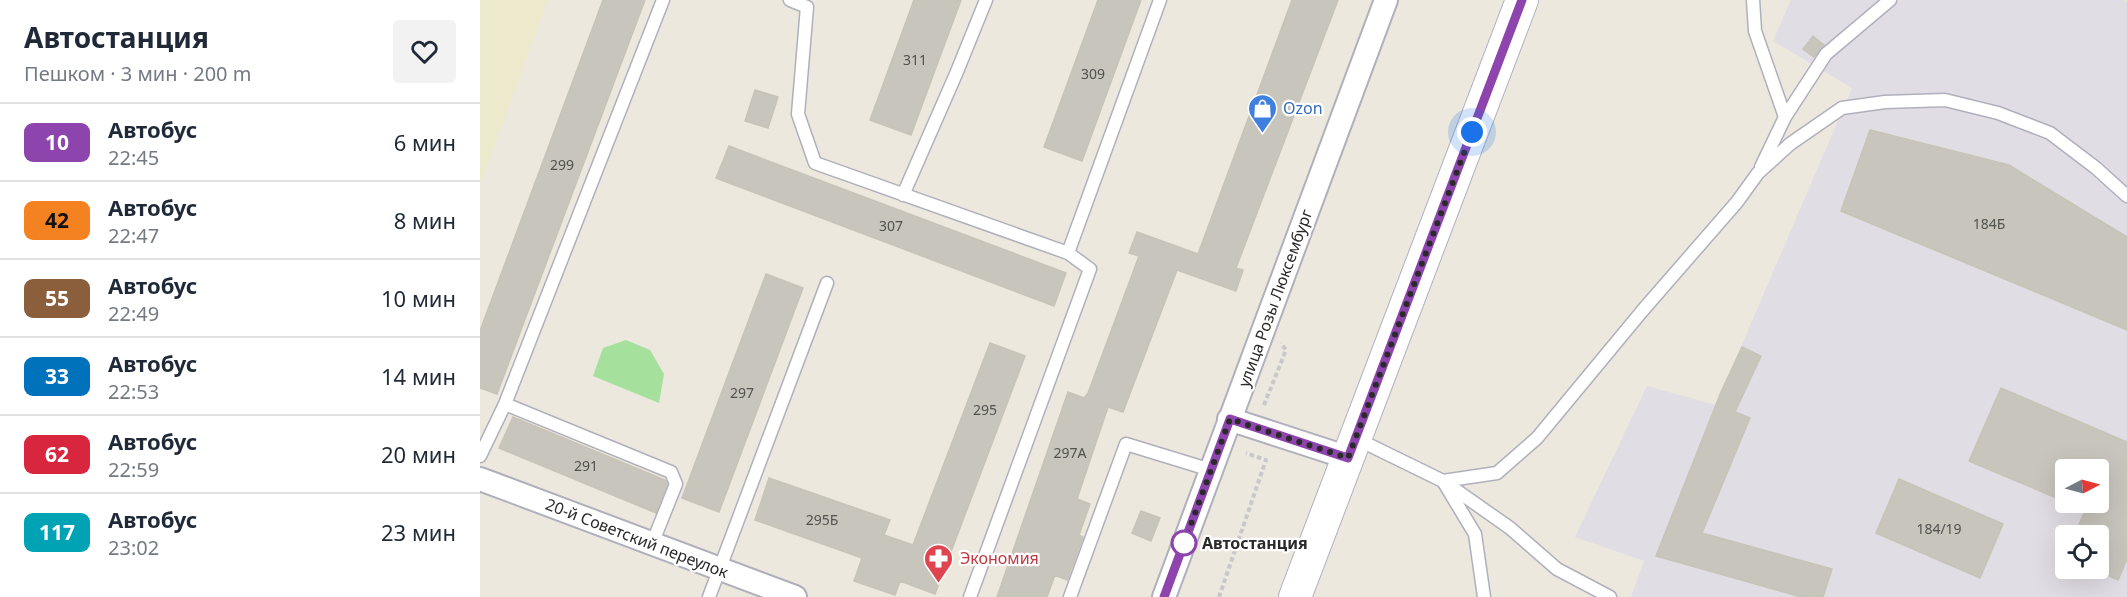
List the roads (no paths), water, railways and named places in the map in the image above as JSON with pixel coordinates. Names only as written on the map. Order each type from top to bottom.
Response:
[{"type":"main road","points":[[1295,597],[1522,0]]},
{"type":"street","name":"улица Розы Люксембург","points":[[1164,597],[1386,0]]},
{"type":"street","points":[[1230,419],[1352,448]]},
{"type":"street","name":"20-й Советский переулок","points":[[480,479],[795,597]]},
{"type":"lane","points":[[480,456],[504,404],[663,0]]},
{"type":"lane","points":[[790,0],[807,8],[798,114],[815,163],[1068,253],[1090,269],[970,597]]},
{"type":"lane","points":[[903,195],[957,74],[986,0]]},
{"type":"lane","points":[[1068,253],[1160,0]]},
{"type":"lane","points":[[1753,0],[1755,31],[1785,117]]},
{"type":"lane","points":[[1443,481],[1497,472],[1537,438],[1643,310],[1737,202],[1758,173],[1785,117],[1827,54],[1890,0]]},
{"type":"lane","points":[[1758,173],[1790,144],[1842,108],[1886,102],[1945,100],[1998,112],[2050,133],[2096,168],[2127,196]]},
{"type":"lane","points":[[709,597],[826,284]]},
{"type":"lane","points":[[504,404],[671,472],[676,484],[652,544]]},
{"type":"lane","points":[[1070,597],[1126,444],[1211,470]]},
{"type":"lane","points":[[1352,448],[1443,481],[1510,528],[1557,568],[1610,597]]},
{"type":"lane","points":[[1443,481],[1475,534],[1484,597]]},
{"type":"place","name":"Ozon","points":[[1262,134]]},
{"type":"place","name":"Автостанция","points":[[1184,543]]},
{"type":"place","name":"Экономия","points":[[939,584]]}]
